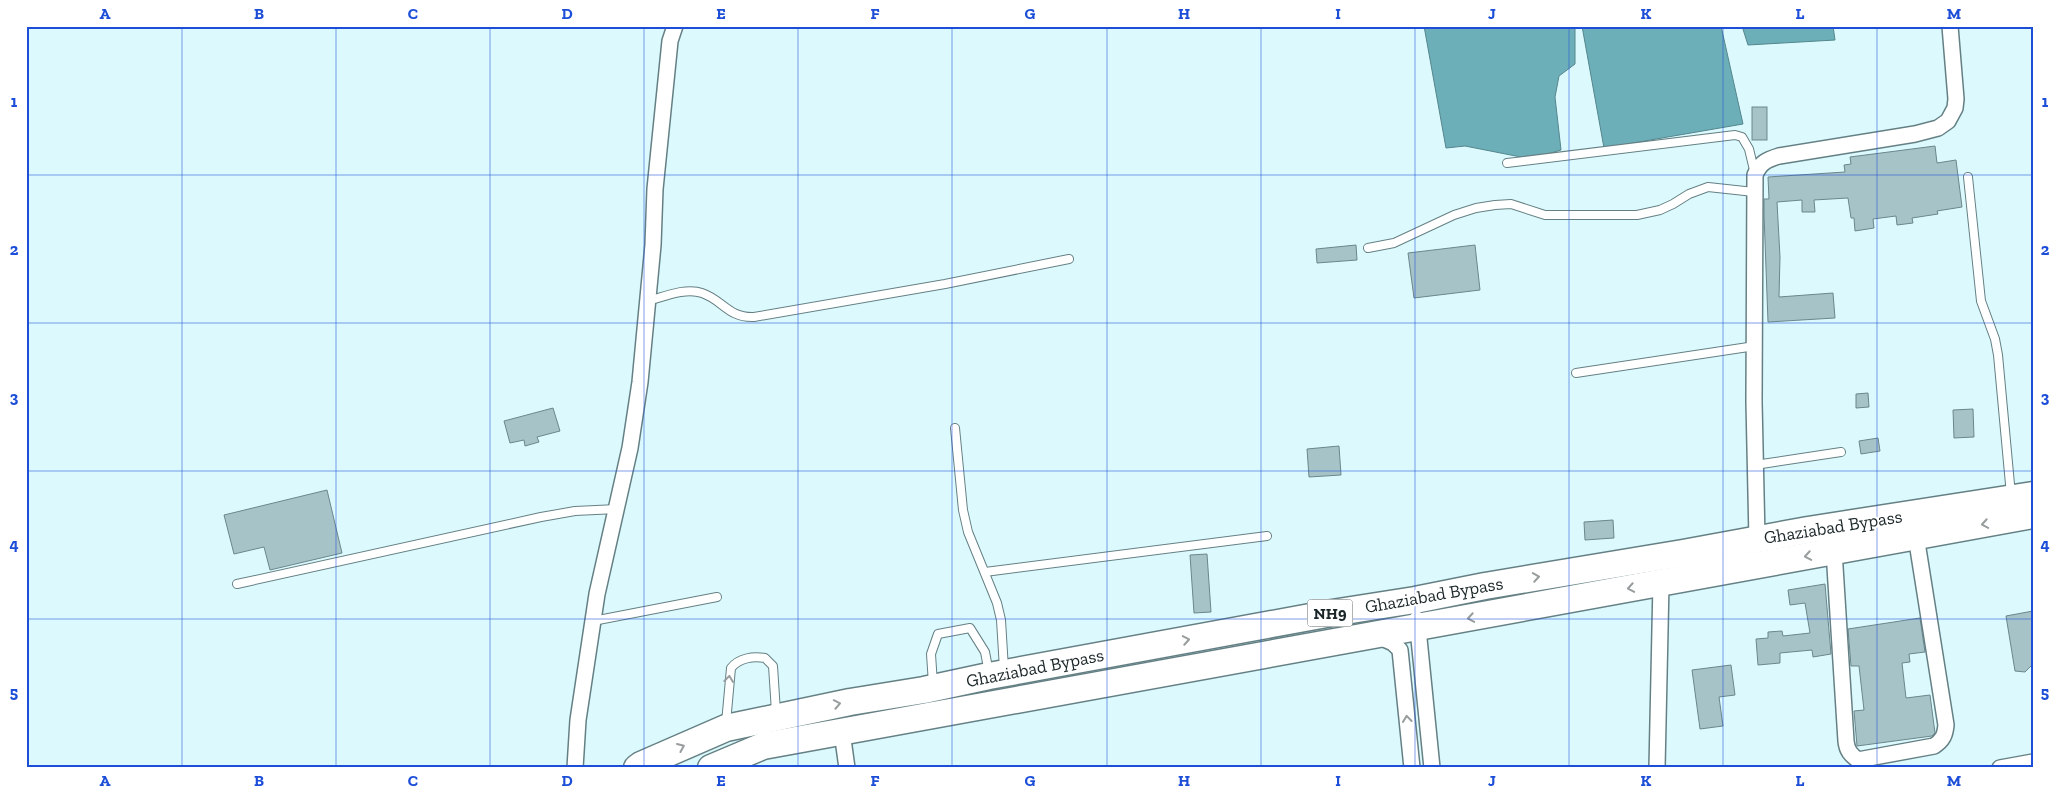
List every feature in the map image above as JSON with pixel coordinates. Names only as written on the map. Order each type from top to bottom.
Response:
[{"type":"highway","name":"Ghaziabad Bypass","points":[[637,768],[726,728],[777,716],[1485,586],[1756,539],[2022,498]]},
{"type":"highway","name":"Ghaziabad Bypass","points":[[711,768],[763,746],[2033,515]]},
{"type":"highway","points":[[1146,647],[1149,676]]},
{"type":"street","points":[[575,768],[578,720],[597,594],[630,448],[640,382],[648,301],[655,190],[670,41],[675,26]]},
{"type":"street","points":[[1756,539],[1755,176],[1764,161],[1779,156],[1915,134],[1938,128],[1948,120],[1956,99],[1950,26]]},
{"type":"street","points":[[1834,552],[1847,749],[1858,760],[1934,746],[1941,742],[1945,735],[1946,725],[1916,536]]},
{"type":"street","points":[[1657,768],[1662,583]]},
{"type":"street","points":[[1415,600],[1432,768]]},
{"type":"street","points":[[1374,635],[1393,643],[1400,650],[1412,768]]},
{"type":"street","points":[[842,732],[848,768]]},
{"type":"street","points":[[2000,768],[2033,762]]},
{"type":"lane","points":[[1507,163],[1736,135],[1742,137],[1748,149],[1755,176]]},
{"type":"lane","points":[[1968,177],[1980,301],[1996,339],[2022,498]]},
{"type":"lane","points":[[1368,248],[1394,243],[1454,215],[1495,205],[1511,204],[1545,215],[1636,215],[1660,210],[1689,194],[1708,187],[1754,192]]},
{"type":"lane","points":[[648,301],[681,293],[701,292],[743,317],[754,316],[945,284],[1069,259]]},
{"type":"lane","points":[[1576,373],[1755,346]]},
{"type":"lane","points":[[955,428],[966,525],[1002,620],[997,675]]},
{"type":"lane","points":[[1755,465],[1841,452]]},
{"type":"lane","points":[[236,584],[541,517],[617,509]]},
{"type":"lane","points":[[985,572],[1267,536]]},
{"type":"lane","points":[[593,621],[717,596]]},
{"type":"lane","points":[[933,688],[931,654],[938,634],[970,628],[997,675]]},
{"type":"lane","points":[[726,728],[731,668],[737,662],[747,658],[765,658],[773,666],[777,716]]},
{"type":"water","points":[[1424,26],[1575,26],[1575,64],[1559,76],[1555,97],[1561,150],[1531,159],[1465,146],[1446,148]]},
{"type":"water","points":[[1582,26],[1721,26],[1743,124],[1604,148]]},
{"type":"water","points":[[1742,26],[1833,26],[1835,40],[1748,45]]},
{"type":"building","points":[[1752,107],[1767,107],[1767,140],[1752,140]]},
{"type":"building","points":[[1935,146],[1937,163],[1956,160],[1962,207],[1937,211],[1938,214],[1912,218],[1913,223],[1897,225],[1896,216],[1873,219],[1874,228],[1855,231],[1854,218],[1851,218],[1848,198],[1814,200],[1815,212],[1802,212],[1802,200],[1777,202],[1780,257],[1779,297],[1833,293],[1835,318],[1768,322],[1764,199],[1769,199],[1768,177],[1845,172],[1844,165],[1851,164],[1850,157]]},
{"type":"building","points":[[1356,245],[1357,260],[1317,263],[1316,249]]},
{"type":"building","points":[[1475,245],[1480,290],[1414,298],[1408,253]]},
{"type":"building","points":[[1868,393],[1869,407],[1856,408],[1856,394]]},
{"type":"building","points":[[553,408],[560,431],[537,437],[539,442],[525,446],[524,440],[510,443],[504,421]]},
{"type":"building","points":[[1973,409],[1974,437],[1954,438],[1953,410]]},
{"type":"building","points":[[1878,438],[1880,451],[1861,454],[1859,441]]},
{"type":"building","points":[[1339,446],[1341,475],[1309,477],[1307,449]]},
{"type":"building","points":[[327,490],[342,553],[270,570],[264,547],[234,554],[224,515]]},
{"type":"building","points":[[1613,520],[1614,538],[1585,540],[1584,522]]},
{"type":"building","points":[[1207,554],[1211,612],[1194,613],[1190,555]]},
{"type":"building","points":[[1825,584],[1831,654],[1813,657],[1812,650],[1780,653],[1780,663],[1758,665],[1756,639],[1768,638],[1768,632],[1782,631],[1783,636],[1810,633],[1805,603],[1790,605],[1788,590]]},
{"type":"building","points":[[2033,611],[2033,664],[2025,672],[2015,671],[2006,616]]},
{"type":"building","points":[[1920,618],[1925,652],[1909,654],[1910,662],[1902,663],[1906,698],[1930,695],[1935,733],[1932,736],[1857,746],[1854,711],[1864,710],[1859,666],[1851,666],[1848,629]]},
{"type":"building","points":[[1731,665],[1735,695],[1719,697],[1723,726],[1700,729],[1692,670]]}]
